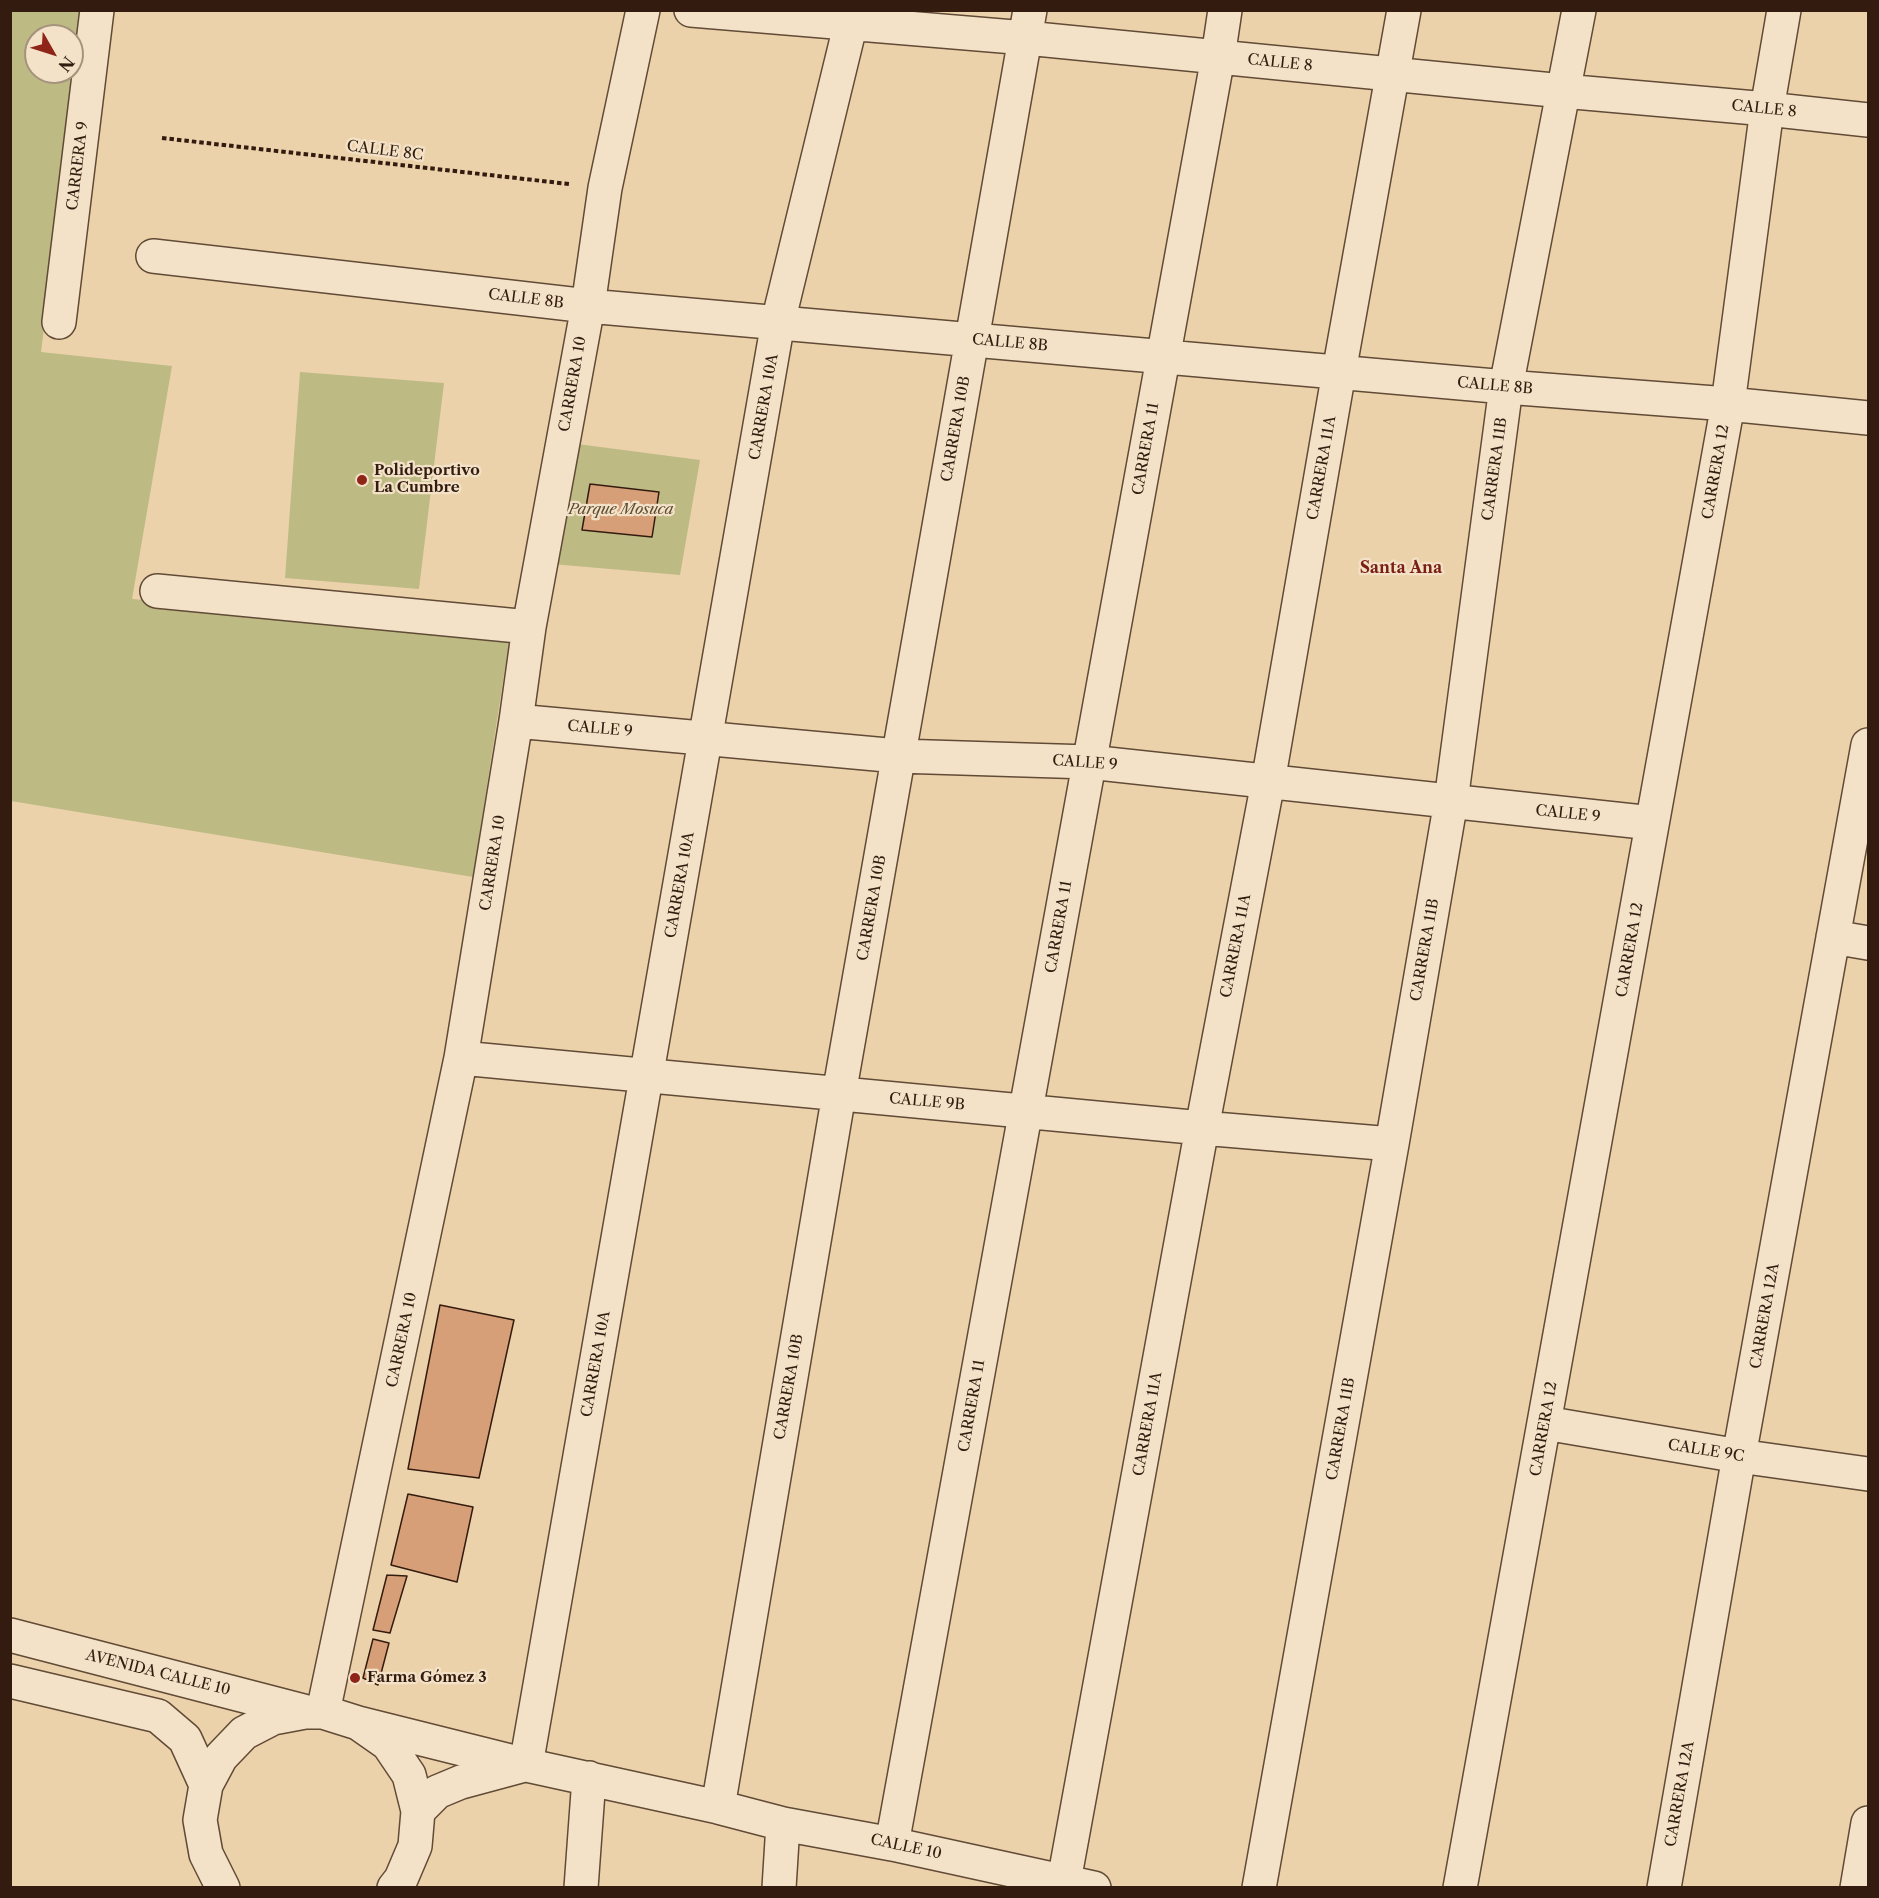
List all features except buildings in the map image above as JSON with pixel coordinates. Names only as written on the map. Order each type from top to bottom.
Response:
[{"type":"street","name":"CARRERA 9","points":[[59,322],[97,10]]},
{"type":"street","name":"CARRERA 10","points":[[314,1712],[461,1058],[516,721],[529,627],[588,306],[605,188],[643,10]]},
{"type":"street","name":"CALLE 8","points":[[691,10],[1028,24],[1218,57],[1869,120]]},
{"type":"street","name":"CARRERA 11","points":[[892,1844],[1225,10]]},
{"type":"street","name":"CARRERA 11A","points":[[1079,1884],[1202,1128],[1268,782],[1404,10]]},
{"type":"street","name":"CARRERA 11B","points":[[1259,1887],[1451,801],[1506,387],[1579,10]]},
{"type":"street","name":"CARRERA 12","points":[[1460,1887],[1728,404],[1767,109],[1784,10]]},
{"type":"street","name":"CARRERA 10A","points":[[526,1765],[778,322],[853,17]]},
{"type":"street","name":"CARRERA 10B","points":[[718,1806],[839,1094],[1028,24]]},
{"type":"street","name":"CALLE 8B","points":[[153,256],[588,306],[1869,418]]},
{"type":"street","points":[[158,591],[529,627]]},
{"type":"street","name":"CALLE 9","points":[[516,721],[898,756],[1089,762],[1652,824]]},
{"type":"street","name":"CARRERA 12A","points":[[1664,1887],[1739,1456],[1869,745]]},
{"type":"street","points":[[1833,937],[1869,943]]},
{"type":"street","name":"CALLE 9B","points":[[461,1058],[1392,1144]]},
{"type":"street","name":"CALLE 9C","points":[[1545,1424],[1739,1456],[1869,1474]]},
{"type":"street","name":"AVENIDA CALLE 10","points":[[10,1635],[358,1723]]},
{"type":"street","points":[[10,1681],[158,1716],[185,1739],[206,1785]]},
{"type":"street","points":[[223,1887],[206,1854],[200,1820],[206,1785],[222,1757],[244,1733],[273,1718],[314,1712]]},
{"type":"street","points":[[358,1723],[526,1765],[718,1806]]},
{"type":"street","points":[[358,1723],[388,1744],[409,1775],[418,1811],[415,1846],[401,1879],[394,1887]]},
{"type":"street","points":[[418,1811],[437,1792],[461,1782],[526,1765]]},
{"type":"street","points":[[581,1887],[589,1778]]},
{"type":"street","name":"CALLE 10","points":[[718,1806],[783,1824],[892,1844],[973,1874],[1079,1884]]},
{"type":"street","points":[[1857,1887],[1869,1823]]},
{"type":"street","points":[[779,1887],[783,1824]]},
{"type":"path","name":"CALLE 8C","points":[[162,138],[605,188]]},
{"type":"green space","points":[[10,11],[84,11],[82,24],[24,24],[24,84],[75,84],[41,352],[172,366],[132,599],[511,629],[473,877],[11,801]]},
{"type":"green space","name":"Polideportivo La Cumbre","points":[[300,372],[444,383],[419,589],[285,578]]},
{"type":"green space","name":"Parque Mosuca","points":[[562,442],[700,460],[680,575],[540,563]]},
{"type":"place","name":"Polideportivo La Cumbre","points":[[362,480]]},
{"type":"place","name":"Farma Gómez 3","points":[[355,1678]]},
{"type":"district","name":"Santa Ana","points":[[1401,568]]}]
